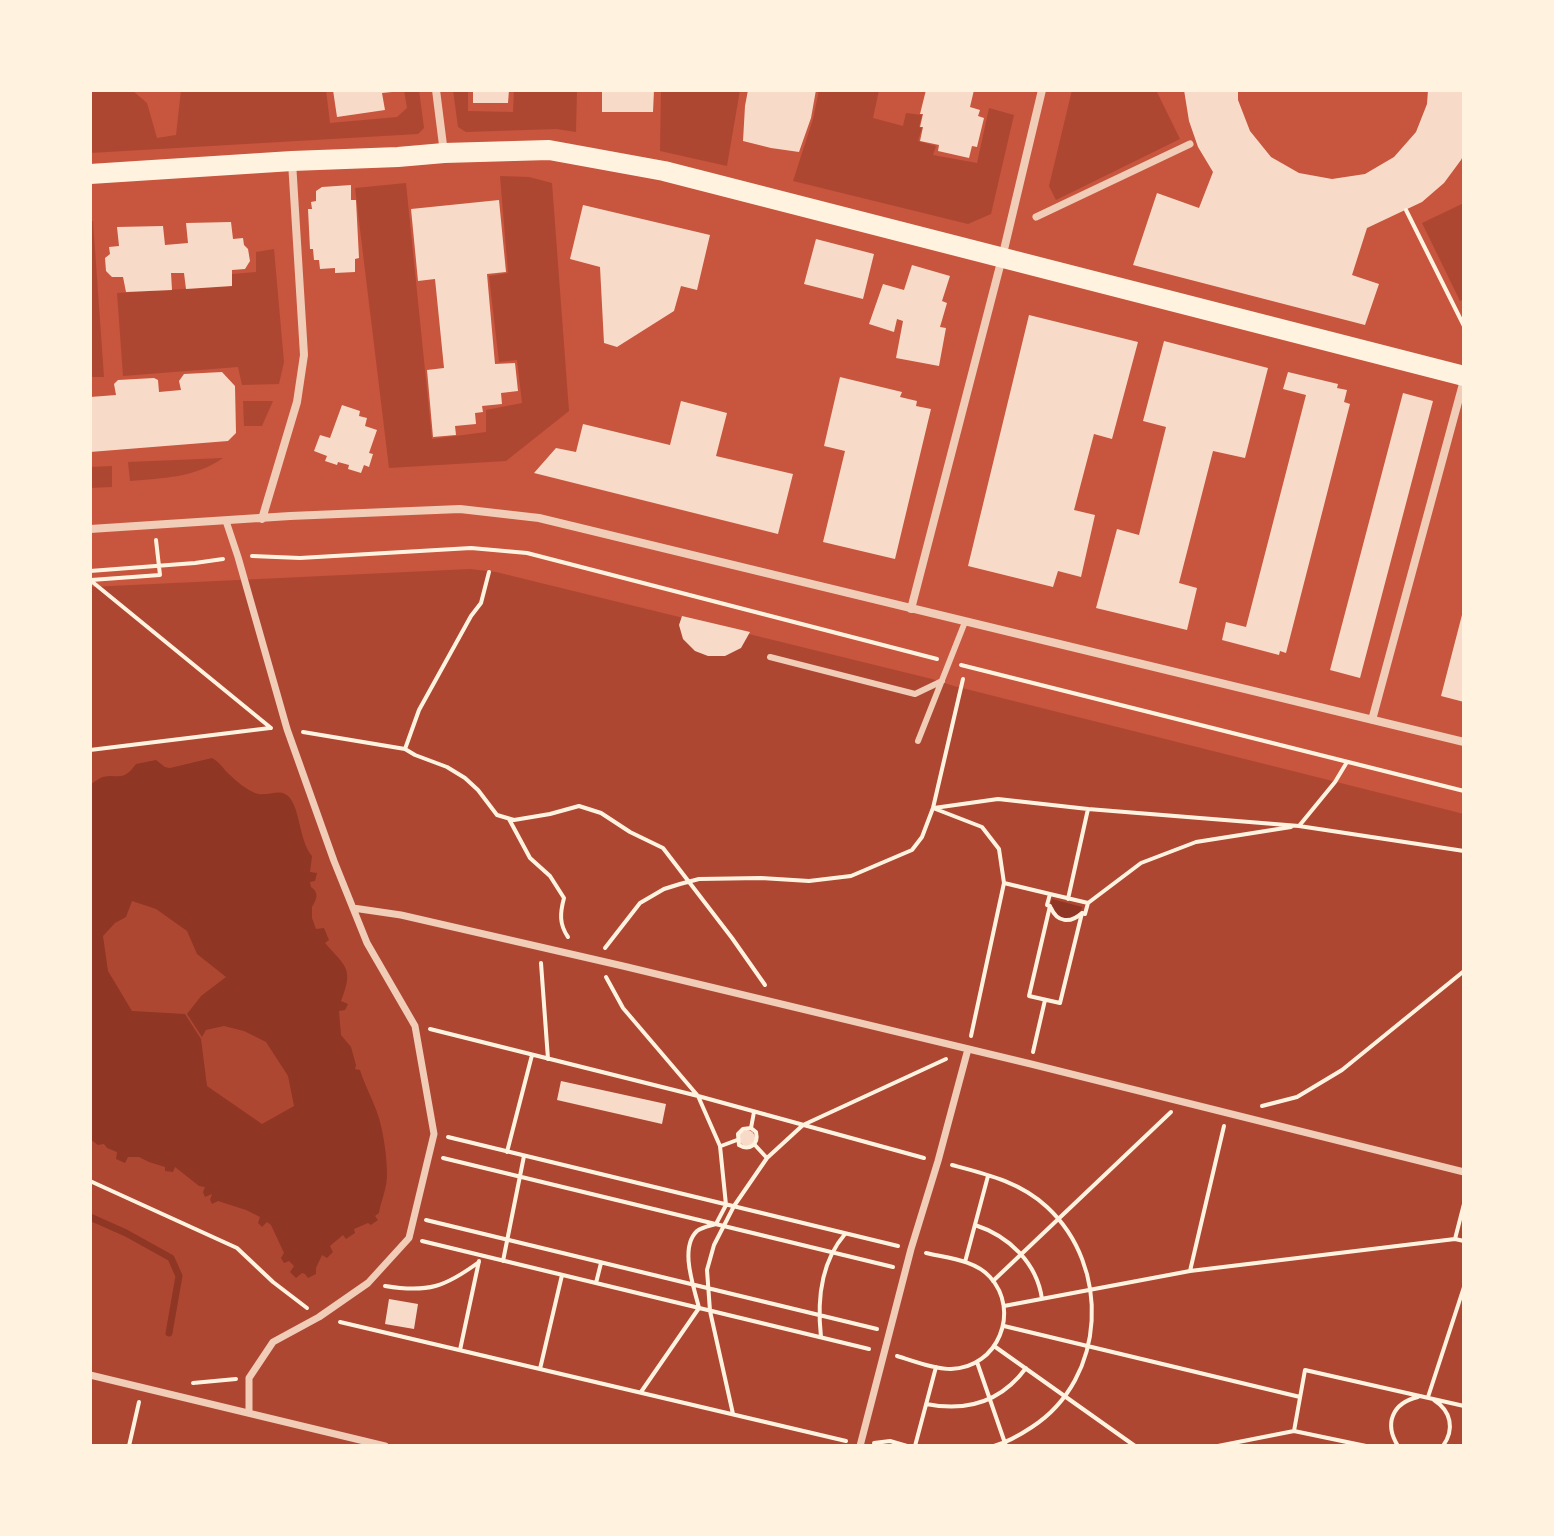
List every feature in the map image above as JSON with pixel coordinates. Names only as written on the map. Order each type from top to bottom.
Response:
[{"type":"main road","points":[[90,174],[444,153],[549,150],[664,171],[1464,378]]},
{"type":"street","points":[[436,90],[444,153]]},
{"type":"street","points":[[911,609],[1042,90]]},
{"type":"street","points":[[1036,217],[1190,144]]},
{"type":"street","points":[[262,519],[297,402],[304,355],[292,161]]},
{"type":"street","points":[[1372,720],[1464,378]]},
{"type":"street","points":[[90,529],[460,509],[539,518],[1464,742]]},
{"type":"street","points":[[226,521],[287,729],[334,861],[367,943],[415,1026],[434,1134],[409,1238],[368,1283],[319,1317],[273,1342],[249,1378],[249,1413]]},
{"type":"street","points":[[353,908],[401,915],[776,1002],[1464,1172]]},
{"type":"street","points":[[860,1445],[968,1049]]},
{"type":"street","points":[[90,1375],[385,1446]]},
{"type":"lane","points":[[918,741],[965,622]]},
{"type":"lane","points":[[770,657],[915,694],[942,681]]},
{"type":"path","points":[[1406,210],[1464,326]]},
{"type":"path","points":[[90,580],[160,575],[155,526]]},
{"type":"path","points":[[90,571],[264,555],[300,558],[471,548],[527,553],[1464,791]]},
{"type":"path","points":[[405,749],[419,710],[481,603],[489,572]]},
{"type":"path","points":[[90,580],[271,728]]},
{"type":"path","points":[[596,960],[640,903],[664,889],[699,879],[809,881],[851,876],[912,850],[922,837],[933,808],[963,679]]},
{"type":"path","points":[[90,750],[271,728],[287,729],[405,749],[465,778],[497,815],[509,819],[550,814],[579,806],[601,813],[663,848],[776,1002]]},
{"type":"path","points":[[1050,894],[1047,905],[1056,916],[1072,920],[1085,914],[1088,903],[1141,863],[1196,842],[1299,826],[1347,762]]},
{"type":"path","points":[[933,808],[998,799],[1299,826],[1464,851]]},
{"type":"path","points":[[733,1414],[710,1311],[707,1270],[714,1245],[734,1206],[767,1158],[803,1125],[968,1049],[1004,883],[999,849],[982,827],[933,808]]},
{"type":"path","points":[[1068,899],[1088,809]]},
{"type":"path","points":[[509,819],[530,858],[550,876],[564,898],[560,912],[562,928],[571,942],[596,960],[623,1008],[698,1096],[720,1146],[726,1205],[716,1224],[700,1229],[689,1241],[689,1267],[699,1308],[641,1392]]},
{"type":"path","points":[[1004,883],[1088,903]]},
{"type":"path","points":[[1050,906],[1029,996],[1045,1000],[1060,1003],[1082,913]]},
{"type":"path","points":[[545,948],[541,968],[548,1059]]},
{"type":"path","points":[[1190,1271],[1227,1114],[1297,1097],[1342,1070],[1464,971]]},
{"type":"path","points":[[1031,1064],[1045,1000]]},
{"type":"path","points":[[415,1026],[698,1096],[938,1161],[1010,1182],[1029,1193],[1058,1219],[1075,1241],[1091,1290],[1092,1326],[1081,1369],[1065,1396],[1041,1421],[1005,1445],[994,1446]]},
{"type":"path","points":[[507,1152],[532,1055]]},
{"type":"path","points":[[993,1281],[1183,1101]]},
{"type":"path","points":[[751,1128],[739,1132],[737,1140],[744,1148],[754,1144],[757,1136],[751,1128],[754,1112]]},
{"type":"path","points":[[409,1238],[936,1367],[950,1369],[977,1362],[998,1342],[1004,1326],[1004,1306],[998,1287],[978,1268],[965,1262],[434,1134]]},
{"type":"path","points":[[720,1146],[737,1140]]},
{"type":"path","points":[[754,1144],[767,1158]]},
{"type":"path","points":[[429,1155],[906,1270]]},
{"type":"path","points":[[503,1261],[524,1156]]},
{"type":"path","points":[[965,1262],[989,1175]]},
{"type":"path","points":[[90,1181],[237,1248],[273,1282],[319,1317],[860,1445],[890,1441],[907,1446]]},
{"type":"path","points":[[1455,1239],[1464,1204]]},
{"type":"path","points":[[414,1217],[891,1332]]},
{"type":"path","points":[[975,1225],[998,1234],[1021,1254],[1032,1268],[1042,1299]]},
{"type":"path","points":[[821,1338],[819,1297],[823,1277],[833,1252],[845,1234]]},
{"type":"path","points":[[1004,1306],[1190,1271],[1455,1239],[1464,1241]]},
{"type":"path","points":[[460,1350],[481,1255]]},
{"type":"path","points":[[368,1283],[424,1289],[458,1278],[479,1262]]},
{"type":"path","points":[[596,1283],[601,1263]]},
{"type":"path","points":[[540,1369],[562,1275]]},
{"type":"path","points":[[1428,1397],[1464,1287]]},
{"type":"path","points":[[1004,1326],[1300,1397]]},
{"type":"path","points":[[994,1346],[1135,1446]]},
{"type":"path","points":[[977,1362],[1005,1445]]},
{"type":"path","points":[[915,1446],[936,1367]]},
{"type":"path","points":[[926,1404],[950,1408],[975,1404],[997,1395],[1016,1381],[1026,1368]]},
{"type":"path","points":[[1294,1431],[1305,1370],[1464,1406]]},
{"type":"path","points":[[129,1446],[143,1388]]},
{"type":"path","points":[[1398,1446],[1392,1435],[1393,1414],[1407,1399],[1417,1397],[1428,1397],[1444,1407],[1451,1424],[1443,1446]]},
{"type":"path","points":[[1218,1446],[1294,1431],[1366,1446]]},
{"type":"shaded area","points":[[90,90],[132,90],[147,103],[157,138],[176,135],[181,90],[326,90],[330,123],[397,117],[407,108],[404,90],[419,90],[424,128],[418,134],[90,153]]},
{"type":"shaded area","points":[[453,90],[468,90],[468,111],[513,112],[514,90],[577,90],[576,132],[556,129],[466,132],[458,127]]},
{"type":"shaded area","points":[[661,90],[740,90],[727,166],[660,151]]},
{"type":"shaded area","points":[[819,90],[879,90],[873,118],[903,126],[906,113],[922,115],[918,141],[936,146],[933,155],[977,163],[989,108],[1014,115],[991,214],[968,224],[793,181]]},
{"type":"shaded area","points":[[1072,90],[1156,90],[1180,139],[1056,200],[1049,186]]},
{"type":"shaded area","points":[[500,176],[529,177],[552,183],[569,411],[506,461],[389,468],[355,188],[406,183],[432,439],[486,432],[486,410],[522,403],[517,360],[499,362],[489,276],[508,273]]},
{"type":"shaded area","points":[[1464,203],[1464,299],[1460,301],[1422,223]]},
{"type":"shaded area","points":[[90,221],[93,221],[104,377],[90,377]]},
{"type":"shaded area","points":[[274,249],[284,362],[279,384],[242,385],[238,367],[123,376],[117,293],[231,286],[232,274],[256,272],[256,252]]},
{"type":"shaded area","points":[[243,401],[273,401],[262,426],[244,426]]},
{"type":"shaded area","points":[[223,458],[190,473],[130,481],[128,462]]},
{"type":"shaded area","points":[[112,466],[112,487],[90,488],[90,467]]},
{"type":"shaded area","points":[[470,569],[496,572],[932,679],[1464,814],[1464,1446],[90,1446],[90,587]]},
{"type":"shaded area","points":[[212,758],[252,792],[278,792],[290,798],[312,856],[310,872],[317,873],[315,881],[310,882],[316,894],[312,918],[316,929],[324,928],[329,940],[325,943],[346,969],[347,981],[341,1001],[348,1004],[345,1010],[339,1011],[341,1035],[351,1047],[355,1069],[360,1070],[379,1118],[387,1180],[379,1213],[375,1216],[378,1220],[354,1229],[355,1233],[346,1239],[343,1235],[330,1246],[333,1252],[327,1258],[322,1255],[316,1274],[308,1278],[302,1273],[296,1278],[290,1272],[294,1266],[289,1261],[284,1263],[281,1258],[284,1253],[271,1225],[267,1222],[262,1227],[258,1223],[260,1217],[218,1201],[212,1204],[212,1194],[205,1197],[205,1187],[199,1186],[175,1167],[173,1172],[165,1171],[165,1167],[139,1157],[128,1157],[125,1163],[116,1159],[117,1152],[90,1139],[90,785],[103,777],[124,775],[136,764],[156,760],[170,768]],"holes":[[[132,901],[156,909],[187,931],[197,954],[226,977],[201,996],[187,1014],[202,1037],[206,1030],[224,1026],[244,1031],[266,1042],[288,1076],[294,1106],[262,1124],[207,1086],[201,1039],[185,1014],[132,1011],[108,971],[103,936],[126,917]]]},
{"type":"shaded area","points":[[1052,899],[1082,907],[1081,911],[1075,918],[1060,919],[1050,906]]},
{"type":"building","points":[[333,90],[392,92],[382,93],[385,110],[337,117]]},
{"type":"building","points":[[473,90],[509,90],[508,103],[473,103]]},
{"type":"building","points":[[602,90],[654,90],[653,112],[602,112]]},
{"type":"building","points":[[748,90],[816,90],[811,118],[799,152],[743,141]]},
{"type":"building","points":[[926,90],[974,90],[970,107],[980,110],[978,116],[984,118],[977,147],[972,146],[969,158],[938,151],[939,145],[920,141],[923,114],[920,114]]},
{"type":"building","points":[[1184,90],[1238,90],[1238,100],[1250,131],[1271,157],[1299,173],[1332,179],[1365,174],[1394,157],[1416,132],[1427,104],[1428,90],[1464,90],[1464,154],[1461,160],[1444,183],[1422,202],[1367,228],[1352,275],[1379,284],[1365,325],[1133,265],[1157,193],[1199,208],[1213,172],[1198,147],[1189,121]]},
{"type":"building","points":[[351,185],[351,200],[356,200],[359,258],[355,259],[355,272],[335,273],[335,268],[320,269],[319,260],[314,260],[313,249],[310,249],[308,209],[312,209],[311,202],[316,201],[316,191],[322,187]]},
{"type":"building","points":[[499,200],[506,272],[487,274],[495,364],[515,363],[518,391],[501,393],[502,404],[482,406],[483,412],[475,413],[476,424],[455,426],[456,435],[433,437],[427,370],[444,368],[435,279],[418,281],[411,209]]},
{"type":"building","points":[[583,205],[710,235],[697,290],[681,286],[674,311],[617,347],[604,343],[600,267],[570,259]]},
{"type":"building","points":[[231,222],[233,239],[243,238],[250,261],[245,269],[232,270],[232,286],[186,289],[184,273],[171,273],[172,290],[126,292],[123,277],[112,277],[106,271],[105,258],[110,254],[109,247],[119,246],[117,227],[163,226],[165,245],[188,243],[186,223]]},
{"type":"building","points":[[816,239],[874,254],[863,299],[804,284]]},
{"type":"building","points":[[912,265],[950,276],[942,301],[947,303],[940,327],[946,328],[939,366],[896,358],[903,321],[897,319],[894,332],[869,324],[883,284],[904,290]]},
{"type":"building","points":[[1029,315],[1138,342],[1112,439],[1094,434],[1074,510],[1095,515],[1081,577],[1058,571],[1053,587],[968,566]]},
{"type":"building","points":[[1164,341],[1268,368],[1245,458],[1213,451],[1179,583],[1197,588],[1187,630],[1096,608],[1117,529],[1139,535],[1166,427],[1143,421]]},
{"type":"building","points":[[222,372],[235,386],[236,433],[228,441],[90,452],[90,397],[116,395],[114,384],[118,380],[154,378],[158,380],[159,392],[181,390],[179,381],[184,374]]},
{"type":"building","points":[[1288,372],[1338,384],[1337,388],[1347,390],[1344,402],[1350,404],[1286,653],[1280,651],[1279,655],[1222,640],[1226,622],[1246,627],[1306,395],[1283,389]]},
{"type":"building","points":[[840,377],[902,392],[900,397],[917,401],[916,406],[931,409],[895,559],[823,542],[845,451],[824,446]]},
{"type":"building","points":[[1403,393],[1433,401],[1360,678],[1330,670]]},
{"type":"building","points":[[681,401],[727,413],[716,456],[793,474],[778,534],[534,473],[556,448],[576,452],[583,424],[670,445]]},
{"type":"building","points":[[342,405],[360,411],[359,416],[367,418],[365,426],[377,430],[369,453],[373,454],[369,467],[364,465],[361,473],[348,469],[349,465],[325,461],[327,456],[314,451],[320,435],[330,438]]},
{"type":"building","points":[[1464,611],[1464,702],[1441,696]]},
{"type":"building","points":[[682,616],[750,632],[741,648],[725,656],[708,656],[695,651],[683,639],[679,625]]},
{"type":"building","points":[[561,1081],[666,1104],[662,1124],[557,1100]]},
{"type":"building","points":[[747,1130],[753,1132],[753,1144],[747,1146],[741,1144],[739,1138],[741,1132]]},
{"type":"building","points":[[389,1299],[418,1304],[414,1329],[385,1324]]},
{"type":"waterway","points":[[90,1217],[171,1258],[179,1276],[169,1333]]}]
